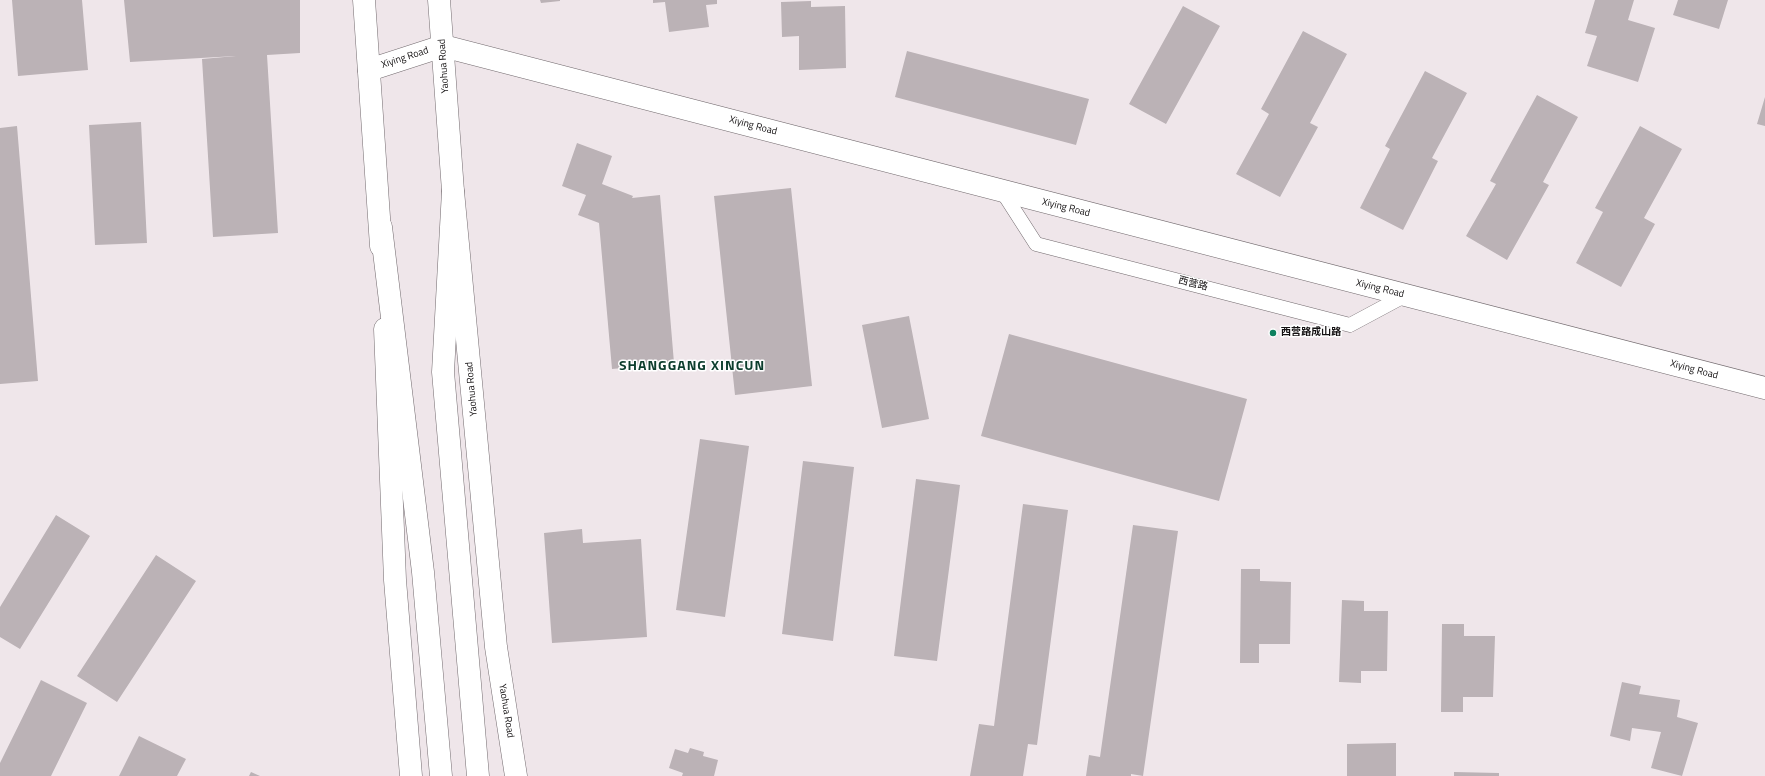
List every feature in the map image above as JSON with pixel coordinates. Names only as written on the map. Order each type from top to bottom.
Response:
[{"type":"main road","points":[[364,0],[381,227],[394,580],[411,776]]},
{"type":"main road","name":"Yaohua Road","points":[[439,0],[453,191],[496,647],[516,776]]},
{"type":"main road","name":"Xiying Road","points":[[369,70],[443,46],[1765,388]]},
{"type":"main road","points":[[453,191],[443,372],[478,776]]},
{"type":"main road","points":[[381,227],[423,572],[441,776]]},
{"type":"lane","name":"西营路","points":[[1002,191],[1036,244],[1350,325],[1406,296]]},
{"type":"building","points":[[12,0],[82,0],[88,70],[18,76]]},
{"type":"building","points":[[124,0],[300,0],[300,53],[267,55],[278,233],[213,237],[202,59],[236,56],[130,62]]},
{"type":"building","points":[[540,0],[560,0],[560,1],[541,3]]},
{"type":"building","points":[[653,0],[717,0],[717,4],[706,5],[709,27],[669,32],[665,2],[653,3]]},
{"type":"building","points":[[1595,0],[1634,0],[1628,20],[1655,28],[1638,82],[1587,66],[1597,36],[1585,33]]},
{"type":"building","points":[[1678,0],[1728,0],[1719,29],[1673,15]]},
{"type":"building","points":[[811,1],[811,7],[845,6],[846,68],[799,70],[799,36],[782,37],[781,2]]},
{"type":"building","points":[[1183,6],[1220,26],[1166,124],[1129,104]]},
{"type":"building","points":[[1303,31],[1347,54],[1310,123],[1318,127],[1280,197],[1236,174],[1269,114],[1261,109]]},
{"type":"building","points":[[907,51],[1089,99],[1076,145],[895,97]]},
{"type":"building","points":[[1425,71],[1467,93],[1432,158],[1438,161],[1403,230],[1360,208],[1390,149],[1385,146]]},
{"type":"building","points":[[1537,95],[1578,117],[1543,182],[1549,185],[1507,260],[1466,236],[1496,184],[1490,181]]},
{"type":"building","points":[[1765,97],[1765,126],[1757,124]]},
{"type":"building","points":[[141,122],[147,243],[95,245],[89,125]]},
{"type":"building","points":[[17,126],[38,381],[0,384],[0,128]]},
{"type":"building","points":[[1640,126],[1682,149],[1644,218],[1655,224],[1621,287],[1576,263],[1603,212],[1595,208]]},
{"type":"building","points":[[577,143],[612,156],[602,184],[633,196],[632,198],[660,195],[674,363],[612,369],[599,223],[578,215],[586,195],[562,186]]},
{"type":"building","points":[[791,188],[812,386],[735,395],[714,196]]},
{"type":"building","points":[[909,316],[929,419],[882,428],[862,325]]},
{"type":"building","points":[[1009,334],[1247,399],[1219,501],[981,436]]},
{"type":"building","points":[[700,439],[749,446],[725,617],[676,610]]},
{"type":"building","points":[[803,461],[854,467],[833,641],[782,634]]},
{"type":"building","points":[[916,479],[960,485],[937,661],[894,656]]},
{"type":"building","points":[[1023,504],[1068,510],[1037,745],[1028,744],[1023,776],[970,776],[979,724],[994,726]]},
{"type":"building","points":[[56,515],[90,536],[20,649],[0,637],[0,607]]},
{"type":"building","points":[[1133,525],[1178,531],[1143,776],[1131,774],[1131,776],[1086,776],[1089,755],[1100,757]]},
{"type":"building","points":[[582,529],[583,543],[641,539],[647,637],[552,643],[544,533]]},
{"type":"building","points":[[156,555],[196,581],[117,702],[77,676]]},
{"type":"building","points":[[1241,569],[1260,569],[1260,581],[1291,582],[1290,644],[1259,644],[1259,663],[1240,663]]},
{"type":"building","points":[[1342,600],[1364,601],[1364,611],[1388,611],[1387,671],[1361,671],[1361,683],[1339,682]]},
{"type":"building","points":[[1442,624],[1464,624],[1464,636],[1495,636],[1493,697],[1463,697],[1463,712],[1441,712]]},
{"type":"building","points":[[41,680],[87,703],[51,776],[0,776],[0,763]]},
{"type":"building","points":[[1622,682],[1641,686],[1639,694],[1680,700],[1677,717],[1698,723],[1682,776],[1651,768],[1661,732],[1632,728],[1630,741],[1610,736]]},
{"type":"building","points":[[139,736],[186,759],[177,776],[119,776]]},
{"type":"building","points":[[1396,743],[1396,776],[1347,776],[1347,744]]},
{"type":"building","points":[[690,748],[704,752],[703,756],[718,760],[714,776],[682,776],[683,773],[669,768],[675,749],[688,753]]},
{"type":"building","points":[[251,772],[260,776],[249,776]]},
{"type":"building","points":[[1454,772],[1499,773],[1499,776],[1454,776]]},
{"type":"place","name":"西营路成山路","points":[[1273,333]]},
{"type":"district","name":"SHANGGANG XINCUN","points":[[692,367]]}]
